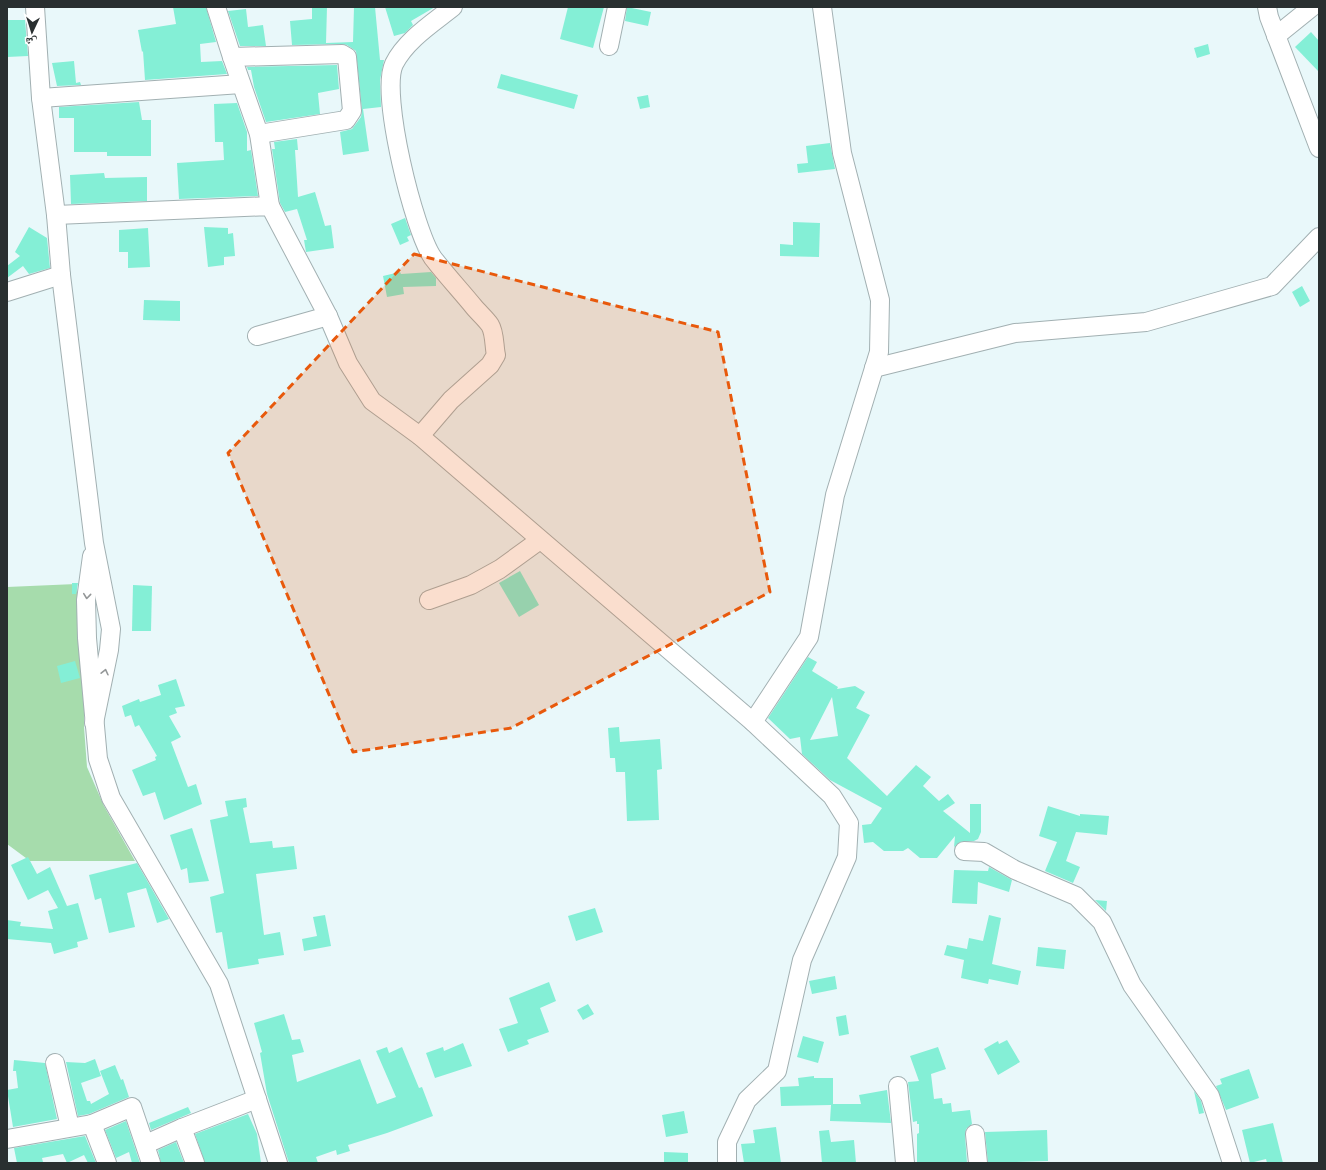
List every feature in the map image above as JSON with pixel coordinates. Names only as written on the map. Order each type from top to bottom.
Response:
[{"type":"street","points":[[35,7],[41,98],[56,215],[61,275],[94,544],[111,629],[109,650],[94,723]]},
{"type":"street","points":[[216,7],[259,134],[270,206],[328,316],[348,363],[372,401],[420,436],[754,722],[832,796],[849,823],[847,857],[802,960],[777,1071],[747,1100],[727,1142],[727,1163]]},
{"type":"street","points":[[420,436],[451,400],[490,365],[496,355],[491,326],[432,256],[424,238],[412,204],[391,114],[390,86],[394,64],[410,43],[453,7]]},
{"type":"street","points":[[609,46],[617,7]]},
{"type":"street","points":[[754,722],[810,637],[835,495],[879,352],[880,300],[842,153],[822,7]]},
{"type":"street","points":[[1267,7],[1276,36],[1319,148]]},
{"type":"street","points":[[1276,36],[1312,7]]},
{"type":"street","points":[[232,57],[342,54],[347,57],[352,111],[346,120],[259,134]]},
{"type":"street","points":[[41,98],[241,84]]},
{"type":"street","points":[[56,215],[270,206]]},
{"type":"street","points":[[874,368],[1015,333],[1146,322],[1272,286],[1319,237]]},
{"type":"street","points":[[7,292],[61,275]]},
{"type":"street","points":[[257,336],[328,316]]},
{"type":"street","points":[[429,600],[471,585],[500,569],[540,540]]},
{"type":"street","points":[[94,544],[86,600],[86,622],[98,759],[111,798],[219,984],[278,1163]]},
{"type":"street","points":[[964,851],[984,852],[1015,870],[1076,896],[1102,922],[1132,985],[1210,1096],[1232,1163]]},
{"type":"street","points":[[55,1063],[70,1127]]},
{"type":"street","points":[[898,1086],[906,1163]]},
{"type":"street","points":[[146,1144],[182,1128],[257,1099]]},
{"type":"street","points":[[7,1139],[92,1124],[132,1107],[146,1144],[151,1163]]},
{"type":"street","points":[[92,1124],[107,1163]]},
{"type":"street","points":[[182,1128],[195,1163]]},
{"type":"street","points":[[975,1134],[978,1163]]},
{"type":"highlighted area","points":[[414,254],[718,332],[770,592],[511,728],[353,752],[228,453]]},
{"type":"green space","points":[[76,584],[84,655],[84,727],[87,767],[104,806],[135,861],[30,861],[7,844],[7,587]]},
{"type":"building","points":[[173,7],[206,7],[216,42],[200,44],[201,62],[222,61],[227,74],[145,80],[143,51],[142,52],[138,30],[176,24]]},
{"type":"building","points":[[312,7],[327,7],[326,43],[353,42],[354,7],[375,7],[380,60],[384,60],[380,80],[381,107],[363,109],[369,151],[343,155],[340,132],[352,129],[361,117],[362,111],[356,51],[347,45],[342,44],[292,45],[290,21],[312,19]]},
{"type":"building","points":[[385,7],[435,7],[411,21],[413,25],[405,33],[394,36]]},
{"type":"building","points":[[568,7],[604,7],[593,48],[560,39]]},
{"type":"building","points":[[627,7],[651,12],[648,26],[625,21]]},
{"type":"building","points":[[246,9],[248,27],[263,25],[266,46],[240,46],[228,11]]},
{"type":"building","points":[[7,20],[25,20],[28,56],[7,57]]},
{"type":"building","points":[[1311,32],[1319,41],[1319,72],[1295,47]]},
{"type":"building","points":[[1208,44],[1210,54],[1197,58],[1194,48]]},
{"type":"building","points":[[74,61],[76,83],[80,82],[81,85],[57,86],[52,63]]},
{"type":"building","points":[[337,65],[339,89],[318,93],[320,114],[266,122],[254,87],[251,70],[248,70],[247,67]]},
{"type":"building","points":[[501,74],[578,95],[574,109],[497,88]]},
{"type":"building","points":[[648,95],[650,107],[640,109],[637,97]]},
{"type":"building","points":[[139,102],[142,120],[151,120],[151,156],[107,156],[107,152],[74,152],[74,118],[59,118],[59,107]]},
{"type":"building","points":[[237,103],[247,132],[247,151],[251,150],[258,196],[179,199],[177,163],[224,160],[223,142],[215,142],[214,104]]},
{"type":"building","points":[[297,139],[298,150],[295,150],[298,197],[315,192],[325,226],[331,225],[334,248],[306,252],[304,240],[307,240],[297,209],[285,212],[280,203],[272,149],[275,149],[274,142]]},
{"type":"building","points":[[830,143],[835,169],[798,173],[797,164],[808,163],[806,146]]},
{"type":"building","points":[[104,173],[105,178],[147,177],[147,201],[71,204],[70,175]]},
{"type":"building","points":[[405,218],[411,235],[407,237],[409,241],[400,245],[391,224]]},
{"type":"building","points":[[793,222],[820,223],[819,257],[780,256],[780,244],[793,245]]},
{"type":"building","points":[[29,227],[47,238],[50,268],[29,274],[23,266],[7,278],[7,266],[20,256],[15,252]]},
{"type":"building","points":[[204,227],[228,228],[228,234],[233,233],[235,256],[224,257],[224,265],[208,267]]},
{"type":"building","points":[[148,228],[150,267],[128,268],[128,252],[119,252],[119,230]]},
{"type":"building","points":[[400,272],[401,274],[431,272],[436,278],[436,286],[403,287],[404,294],[387,297],[383,276]]},
{"type":"building","points":[[1302,286],[1310,301],[1300,307],[1292,292]]},
{"type":"building","points":[[144,300],[180,301],[180,321],[143,320]]},
{"type":"building","points":[[520,571],[539,605],[519,617],[499,583]]},
{"type":"building","points":[[72,583],[78,583],[76,594],[72,594]]},
{"type":"building","points":[[133,585],[152,586],[151,631],[132,631]]},
{"type":"building","points":[[808,657],[817,662],[812,671],[838,687],[837,689],[855,686],[865,692],[856,708],[870,715],[847,758],[887,796],[916,765],[931,777],[923,786],[939,801],[948,794],[955,803],[943,811],[970,833],[970,804],[981,804],[981,832],[978,839],[974,841],[960,842],[954,847],[955,836],[937,858],[920,858],[908,848],[903,851],[884,851],[873,842],[864,843],[862,825],[871,824],[882,808],[830,780],[802,754],[800,737],[790,739],[768,718]],"holes":[[[832,697],[838,736],[810,740]]]},
{"type":"building","points":[[75,661],[80,678],[61,683],[57,666]]},
{"type":"building","points":[[176,679],[185,706],[175,708],[177,713],[169,716],[181,737],[171,742],[188,787],[196,784],[202,804],[164,820],[155,792],[143,796],[132,770],[156,760],[155,757],[157,756],[139,725],[135,727],[131,715],[125,717],[122,706],[139,699],[140,702],[161,695],[158,685]]},
{"type":"building","points":[[619,727],[620,742],[660,739],[662,769],[657,770],[659,820],[627,821],[625,772],[616,772],[615,758],[610,758],[608,728]]},
{"type":"building","points":[[246,798],[247,807],[243,808],[250,843],[272,841],[273,848],[294,846],[297,869],[256,874],[264,935],[280,932],[284,955],[258,959],[259,964],[228,969],[222,932],[216,933],[210,897],[224,893],[210,820],[228,816],[225,801]]},
{"type":"building","points":[[1048,806],[1080,816],[1080,814],[1109,816],[1107,835],[1076,832],[1066,861],[1080,867],[1073,883],[1045,871],[1057,842],[1039,836]]},
{"type":"building","points":[[192,828],[209,881],[189,883],[187,868],[181,870],[170,835]]},
{"type":"building","points":[[28,857],[37,874],[50,867],[67,906],[78,903],[88,939],[77,942],[78,947],[54,954],[51,943],[7,939],[7,920],[21,922],[20,926],[53,929],[48,911],[58,908],[48,890],[28,900],[11,865]]},
{"type":"building","points":[[137,863],[169,919],[157,923],[146,888],[127,893],[135,927],[109,933],[101,898],[95,900],[89,875]]},
{"type":"building","points":[[989,867],[1012,880],[1009,892],[978,882],[977,904],[952,903],[954,870],[988,871]]},
{"type":"building","points":[[1095,900],[1107,901],[1106,911]]},
{"type":"building","points":[[595,908],[603,932],[576,941],[568,916]]},
{"type":"building","points":[[325,915],[331,946],[304,951],[302,939],[317,936],[313,917]]},
{"type":"building","points":[[989,915],[1001,918],[992,964],[1021,971],[1018,985],[989,979],[988,984],[961,978],[964,960],[944,955],[947,945],[967,949],[969,938],[983,941]]},
{"type":"building","points":[[1038,947],[1066,950],[1064,969],[1036,966]]},
{"type":"building","points":[[835,976],[837,989],[812,994],[809,981]]},
{"type":"building","points":[[549,982],[556,1001],[540,1008],[549,1032],[527,1040],[529,1044],[508,1052],[499,1029],[518,1023],[509,998]]},
{"type":"building","points":[[588,1004],[594,1014],[583,1020],[577,1010]]},
{"type":"building","points":[[284,1014],[292,1040],[300,1039],[304,1052],[292,1055],[297,1082],[360,1059],[377,1104],[396,1097],[376,1051],[387,1047],[389,1053],[402,1047],[419,1088],[422,1087],[433,1116],[387,1133],[348,1145],[350,1151],[337,1155],[336,1150],[316,1157],[318,1163],[289,1163],[267,1094],[260,1053],[262,1052],[254,1023]]},
{"type":"building","points":[[846,1015],[849,1034],[839,1036],[836,1017]]},
{"type":"building","points":[[803,1036],[824,1042],[818,1063],[797,1057]]},
{"type":"building","points":[[1007,1040],[1020,1062],[998,1075],[984,1049],[998,1041],[999,1044]]},
{"type":"building","points":[[463,1043],[472,1066],[435,1078],[426,1053],[443,1047],[444,1051]]},
{"type":"building","points":[[938,1047],[946,1069],[931,1074],[934,1099],[942,1098],[943,1104],[951,1103],[952,1112],[970,1110],[972,1124],[966,1129],[965,1135],[967,1163],[917,1163],[917,1134],[919,1133],[919,1124],[917,1124],[917,1121],[913,1122],[908,1082],[919,1081],[910,1056]]},
{"type":"building","points":[[95,1059],[101,1076],[81,1083],[87,1101],[90,1101],[91,1104],[109,1094],[100,1071],[115,1065],[121,1080],[123,1079],[129,1097],[89,1114],[78,1116],[66,1062],[85,1063]]},
{"type":"building","points":[[14,1060],[45,1063],[57,1119],[13,1127],[7,1090],[18,1088],[16,1071],[13,1071]]},
{"type":"building","points":[[1249,1069],[1259,1098],[1226,1110],[1216,1086],[1222,1084],[1220,1079]]},
{"type":"building","points":[[814,1076],[814,1078],[833,1078],[833,1104],[861,1104],[859,1095],[887,1090],[891,1123],[830,1121],[831,1105],[781,1106],[780,1087],[799,1086],[798,1078]]},
{"type":"building","points":[[1194,1091],[1201,1101],[1204,1113],[1199,1114]]},
{"type":"building","points":[[188,1107],[191,1113],[151,1130],[149,1123]]},
{"type":"building","points":[[684,1111],[688,1133],[666,1137],[662,1115]]},
{"type":"building","points":[[248,1114],[257,1134],[261,1163],[205,1163],[195,1134]]},
{"type":"building","points":[[126,1121],[140,1163],[132,1163],[129,1152],[116,1158],[105,1130]]},
{"type":"building","points":[[1273,1123],[1283,1163],[1267,1163],[1266,1159],[1250,1163],[1242,1130]]},
{"type":"building","points":[[776,1127],[781,1163],[744,1163],[741,1144],[755,1143],[753,1130]]},
{"type":"building","points":[[829,1130],[831,1142],[854,1140],[856,1163],[822,1163],[819,1131]]},
{"type":"building","points":[[1047,1130],[1048,1161],[988,1163],[985,1132]]},
{"type":"building","points":[[85,1136],[96,1163],[88,1163],[84,1155],[67,1163],[63,1154],[42,1158],[43,1162],[38,1163],[17,1163],[14,1148]]},
{"type":"building","points":[[176,1142],[184,1163],[161,1163],[158,1150]]},
{"type":"building","points":[[664,1152],[688,1153],[688,1163],[664,1163]]}]
